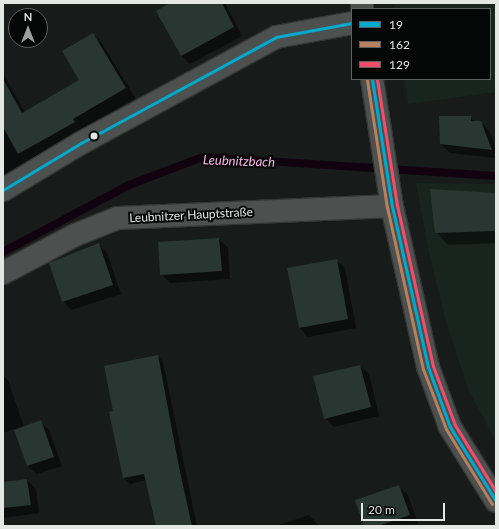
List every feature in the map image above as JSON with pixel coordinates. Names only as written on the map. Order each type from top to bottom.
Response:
[{"type":"street","points":[[3,190],[81,143],[276,37],[351,22]]},
{"type":"street","points":[[372,80],[391,198],[428,367],[450,427],[496,501]]},
{"type":"street","name":"Leubnitzer Hauptstraße","points":[[3,273],[75,235],[118,218],[391,198]]},
{"type":"shaded area","points":[[394,3],[496,3],[496,92],[408,104],[405,80],[491,80],[491,8],[395,8]]},
{"type":"shaded area","points":[[416,183],[496,184],[496,442],[468,389],[446,321],[429,253]]},
{"type":"building","points":[[170,3],[222,3],[234,27],[181,56],[156,11]]},
{"type":"building","points":[[93,33],[126,88],[73,119],[75,122],[18,154],[3,127],[3,79],[22,113],[79,80],[62,51]]},
{"type":"building","points":[[439,116],[471,116],[471,121],[481,121],[492,150],[440,144]]},
{"type":"building","points":[[430,189],[496,193],[496,231],[435,233]]},
{"type":"building","points":[[219,238],[222,271],[160,275],[158,242]]},
{"type":"building","points":[[99,243],[113,285],[62,302],[49,263]]},
{"type":"building","points":[[337,259],[348,319],[299,328],[287,268]]},
{"type":"building","points":[[158,355],[179,467],[192,526],[156,526],[144,474],[123,478],[109,412],[113,411],[104,366]]},
{"type":"building","points":[[360,365],[371,407],[324,419],[313,376]]},
{"type":"building","points":[[41,420],[54,457],[27,466],[14,430]]},
{"type":"building","points":[[27,479],[31,505],[3,508],[3,482]]},
{"type":"building","points":[[399,485],[410,515],[378,526],[364,526],[355,500]]},
{"type":"waterway","name":"Leubnitzbach","points":[[3,252],[129,185],[203,157],[496,176]]},
{"type":"transit line","name":"19","points":[[3,190],[81,143],[276,37],[351,23]]},
{"type":"transit line","name":"162","points":[[367,80],[387,207],[423,369],[446,429],[492,504]]},
{"type":"transit line","name":"19","points":[[372,80],[392,206],[428,367],[450,427],[496,501]]},
{"type":"transit line","name":"129","points":[[377,80],[397,205],[433,366],[455,425],[496,492]]}]
